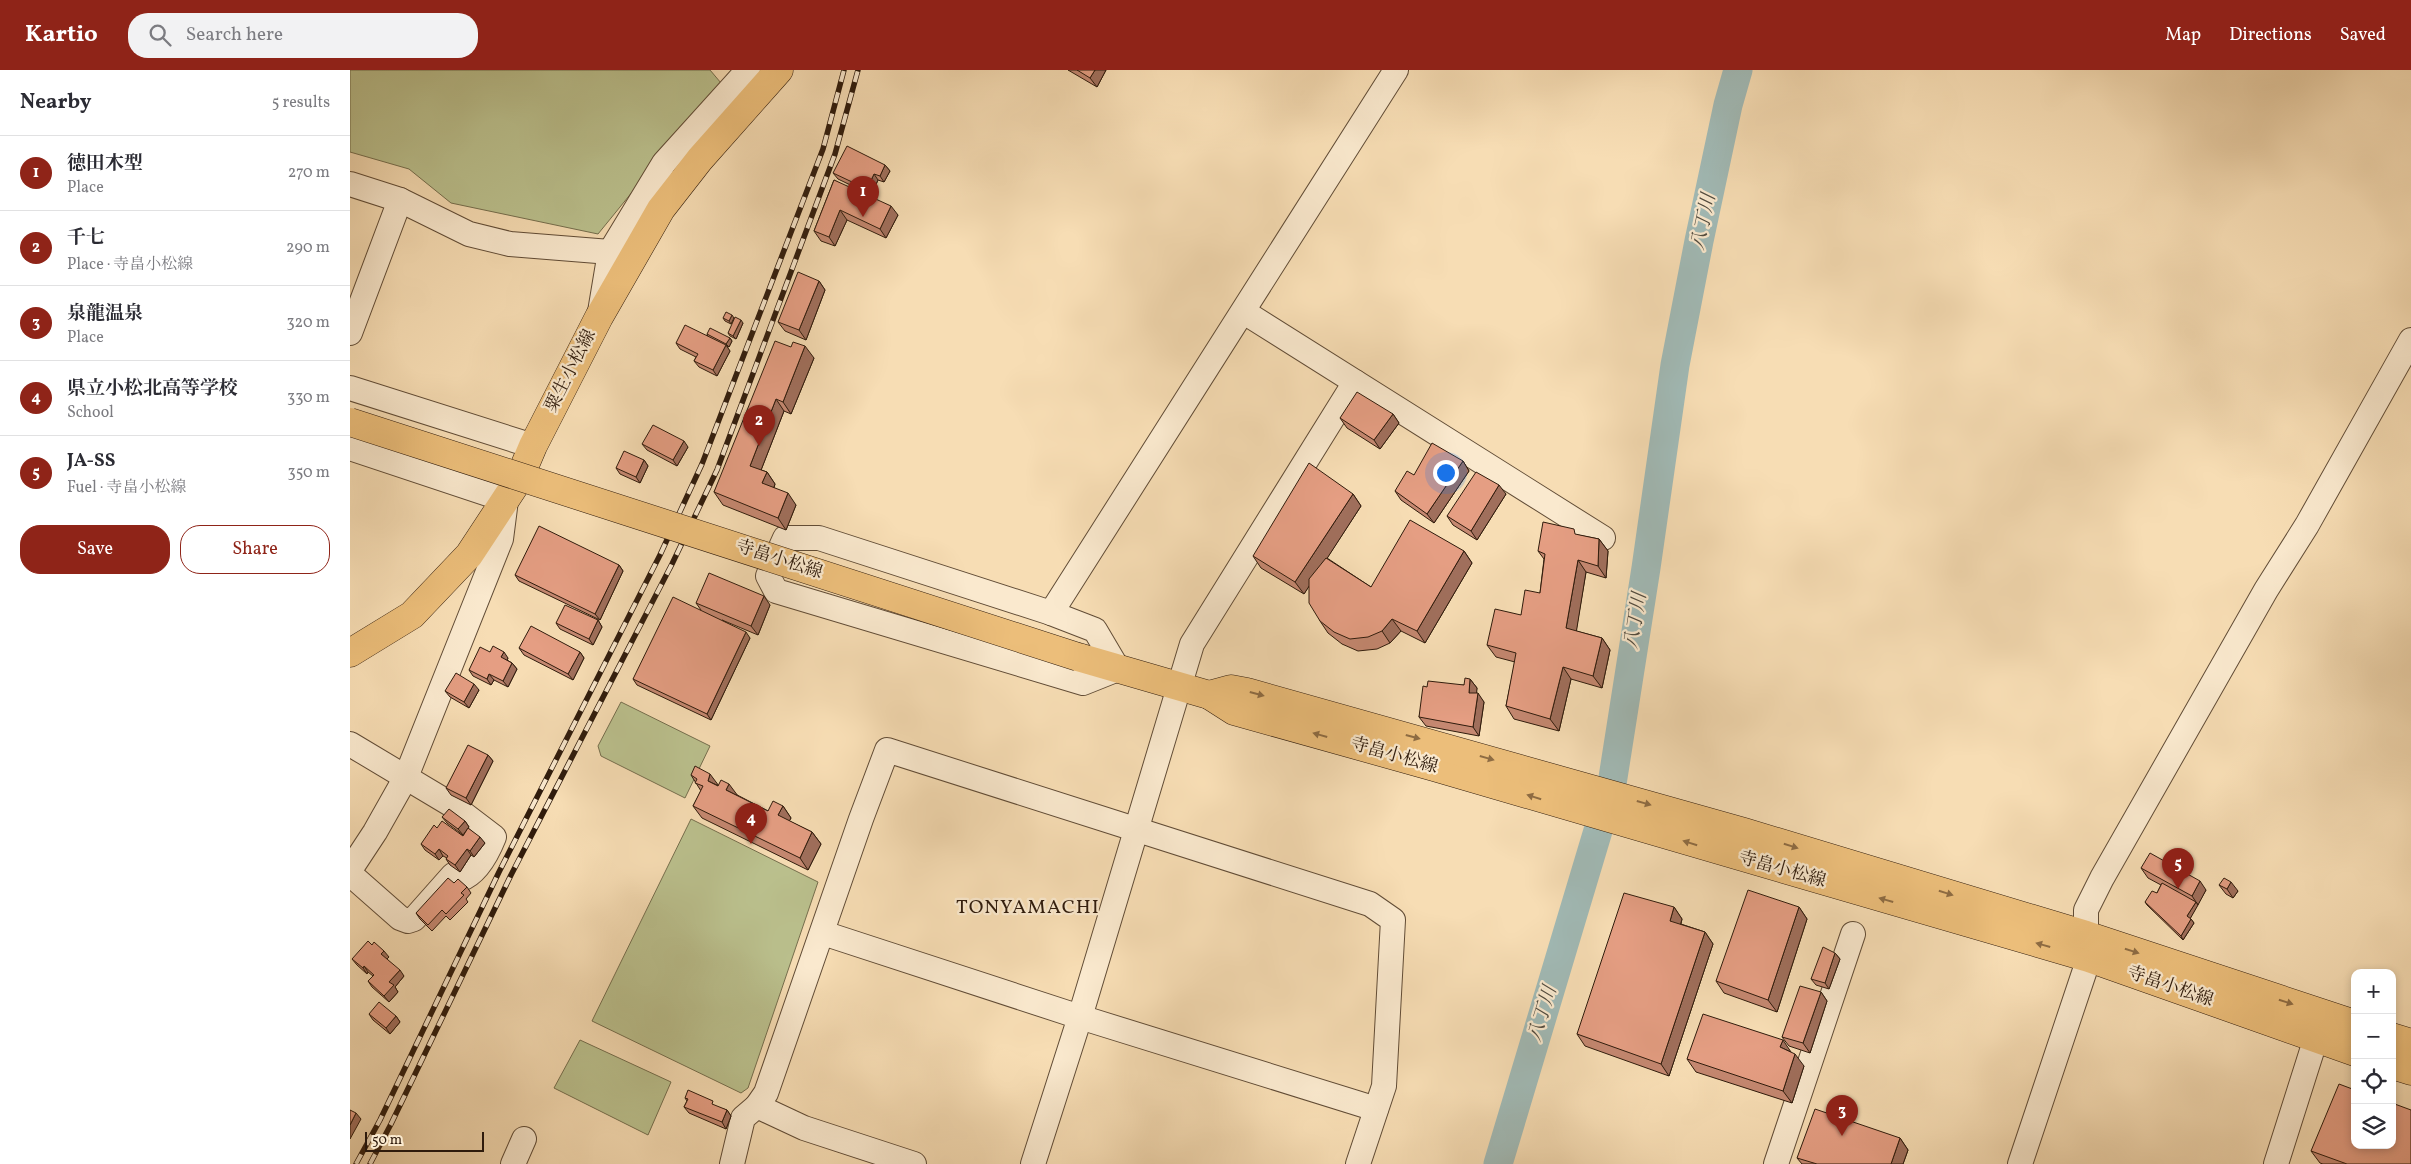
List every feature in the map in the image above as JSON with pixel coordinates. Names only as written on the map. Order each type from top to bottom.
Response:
[{"type":"main road","name":"粟生小松線","points":[[350,653],[412,615],[469,555],[518,479],[599,317],[661,209],[700,159],[779,70]]},
{"type":"main road","name":"寺畠小松線","points":[[350,422],[1078,657],[1209,695],[1230,689],[1247,692],[1437,756],[2351,1023]]},
{"type":"main road","name":"寺畠小松線","points":[[2088,947],[2351,1051]]},
{"type":"main road","points":[[2396,1038],[2411,1043]]},
{"type":"main road","points":[[2396,1066],[2411,1071]]},
{"type":"street","points":[[599,317],[610,252],[664,163],[748,70]]},
{"type":"street","points":[[1051,613],[1396,70]]},
{"type":"street","points":[[350,184],[400,200],[468,234],[510,244],[610,252]]},
{"type":"street","points":[[350,333],[400,200]]},
{"type":"street","points":[[1244,312],[1603,538]]},
{"type":"street","points":[[2020,1164],[2088,947],[2086,910],[2102,878],[2266,590],[2307,525],[2411,340]]},
{"type":"street","points":[[1033,1164],[1080,1017],[1192,644],[1355,382]]},
{"type":"street","points":[[350,388],[533,446]]},
{"type":"street","points":[[350,448],[506,500],[501,539],[406,777],[375,832],[350,870]]},
{"type":"street","points":[[785,538],[819,538],[1051,613],[1095,630],[1118,669],[1083,683],[1074,681],[776,591],[768,576],[785,538]]},
{"type":"street","points":[[350,744],[452,805],[494,834],[488,851],[474,871],[461,879],[453,875],[414,919],[408,921],[400,918],[350,874]]},
{"type":"street","points":[[732,1164],[743,1118],[757,1106],[766,1093],[861,820],[888,750],[1370,904],[1393,920],[1384,1086],[1358,1164]]},
{"type":"street","points":[[823,933],[1080,1017],[1320,1090],[1376,1109]]},
{"type":"street","points":[[1776,1164],[1853,934]]},
{"type":"street","points":[[2276,1164],[2316,1038]]},
{"type":"street","points":[[757,1106],[804,1128],[914,1164]]},
{"type":"street","points":[[513,1164],[524,1139]]},
{"type":"green space","points":[[350,70],[710,70],[721,83],[598,234],[451,203],[409,169],[350,152]]},
{"type":"green space","points":[[621,702],[710,746],[685,798],[601,756],[598,746]]},
{"type":"green space","points":[[691,819],[818,882],[748,1088],[741,1093],[592,1021]]},
{"type":"green space","points":[[580,1040],[671,1082],[648,1135],[554,1088]]},
{"type":"building","points":[[1077,70],[1095,70],[1090,78]]},
{"type":"building","points":[[847,146],[885,165],[880,176],[874,174],[867,189],[833,173]]},
{"type":"building","points":[[834,180],[891,206],[880,229],[840,210],[829,237],[814,231]]},
{"type":"building","points":[[798,272],[819,281],[799,330],[778,322]]},
{"type":"building","points":[[726,312],[732,315],[729,321],[723,318]]},
{"type":"building","points":[[735,317],[741,320],[733,336],[728,333]]},
{"type":"building","points":[[685,325],[726,345],[713,370],[694,361],[698,354],[676,343]]},
{"type":"building","points":[[710,328],[730,338],[726,344],[707,334]]},
{"type":"building","points":[[775,341],[791,347],[793,342],[805,346],[783,402],[776,399],[750,466],[767,472],[762,483],[788,493],[778,518],[714,492]]},
{"type":"building","points":[[1357,392],[1393,414],[1374,440],[1340,418]]},
{"type":"building","points":[[653,425],[684,441],[673,460],[642,444]]},
{"type":"building","points":[[1432,443],[1463,461],[1427,514],[1395,491],[1407,471],[1414,475]]},
{"type":"building","points":[[624,451],[644,460],[636,477],[616,468]]},
{"type":"building","points":[[1309,463],[1353,494],[1295,582],[1253,556]]},
{"type":"building","points":[[1476,472],[1499,485],[1471,531],[1447,516]]},
{"type":"building","points":[[1410,520],[1464,551],[1417,631],[1392,619],[1382,631],[1368,637],[1350,639],[1334,632],[1320,621],[1309,603],[1309,579],[1326,558],[1371,587]]},
{"type":"building","points":[[1543,522],[1574,529],[1575,534],[1599,539],[1598,566],[1578,560],[1566,628],[1602,638],[1593,676],[1563,667],[1550,719],[1506,706],[1516,653],[1487,645],[1495,609],[1521,615],[1525,590],[1540,593],[1545,554],[1538,551]]},
{"type":"building","points":[[539,526],[619,565],[595,614],[515,575]]},
{"type":"building","points":[[709,573],[764,596],[751,626],[696,603]]},
{"type":"building","points":[[673,597],[746,632],[707,714],[633,679]]},
{"type":"building","points":[[565,605],[598,620],[589,639],[556,623]]},
{"type":"building","points":[[531,626],[580,652],[568,674],[519,648]]},
{"type":"building","points":[[493,646],[504,652],[501,657],[512,663],[503,681],[489,674],[487,679],[469,670],[480,647],[490,652]]},
{"type":"building","points":[[456,673],[474,684],[464,702],[445,691]]},
{"type":"building","points":[[1465,678],[1470,679],[1469,693],[1478,693],[1473,727],[1419,717],[1423,686],[1427,687],[1428,681],[1464,685]]},
{"type":"building","points":[[468,745],[488,755],[466,798],[446,788]]},
{"type":"building","points":[[695,766],[710,774],[708,781],[718,786],[721,780],[729,784],[726,790],[768,811],[773,801],[783,806],[778,815],[812,832],[800,858],[693,806],[703,786],[695,783],[697,779],[691,775]]},
{"type":"building","points":[[449,809],[465,821],[458,829],[442,817]]},
{"type":"building","points":[[442,821],[463,836],[468,828],[480,837],[470,851],[467,849],[455,865],[446,859],[448,856],[439,849],[435,854],[421,844],[434,825],[437,828]]},
{"type":"building","points":[[2150,853],[2200,881],[2192,896],[2141,868]]},
{"type":"building","points":[[448,878],[454,883],[458,879],[467,887],[461,893],[464,895],[446,914],[442,910],[428,925],[416,913]]},
{"type":"building","points":[[2224,878],[2231,882],[2227,889],[2219,885]]},
{"type":"building","points":[[2162,883],[2196,902],[2187,916],[2191,919],[2181,936],[2145,902],[2152,891],[2157,893]]},
{"type":"building","points":[[1748,890],[1799,907],[1768,1000],[1716,981]]},
{"type":"building","points":[[1624,893],[1674,907],[1670,921],[1705,932],[1661,1064],[1577,1034]]},
{"type":"building","points":[[368,941],[372,945],[374,942],[384,951],[381,954],[400,970],[389,982],[394,985],[384,996],[368,981],[374,975],[352,959]]},
{"type":"building","points":[[1823,947],[1835,953],[1825,983],[1811,979]]},
{"type":"building","points":[[1800,986],[1821,992],[1803,1043],[1782,1037]]},
{"type":"building","points":[[379,1002],[396,1016],[386,1028],[369,1014]]},
{"type":"building","points":[[1703,1014],[1783,1040],[1780,1047],[1795,1054],[1783,1091],[1687,1059]]},
{"type":"building","points":[[2339,1084],[2351,1088],[2351,1149],[2396,1149],[2396,1104],[2411,1110],[2411,1164],[2347,1164],[2311,1151]]},
{"type":"building","points":[[688,1090],[713,1101],[712,1104],[727,1110],[722,1122],[684,1107],[688,1099],[685,1098]]},
{"type":"building","points":[[1815,1109],[1900,1138],[1891,1164],[1817,1164],[1797,1158]]},
{"type":"building","points":[[350,1110],[356,1113],[350,1125]]},
{"type":"waterway","name":"八丁川","points":[[1498,1164],[1612,784],[1646,568],[1675,365],[1728,105],[1738,70]]},
{"type":"railway","points":[[356,1164],[380,1120],[499,872],[660,555],[702,464],[823,149],[844,70]]},
{"type":"railway","points":[[370,1164],[511,875],[672,564],[717,470],[835,154],[858,70]]},
{"type":"place","name":"徳田木型","points":[[863,217]]},
{"type":"place","name":"千七","points":[[759,446]]},
{"type":"place","name":"県立小松北高等学校","points":[[751,844]]},
{"type":"place","name":"JA-SS","points":[[2178,889]]},
{"type":"place","name":"泉龍温泉","points":[[1842,1136]]},
{"type":"district","name":"TONYAMACHI","points":[[1028,908]]}]
